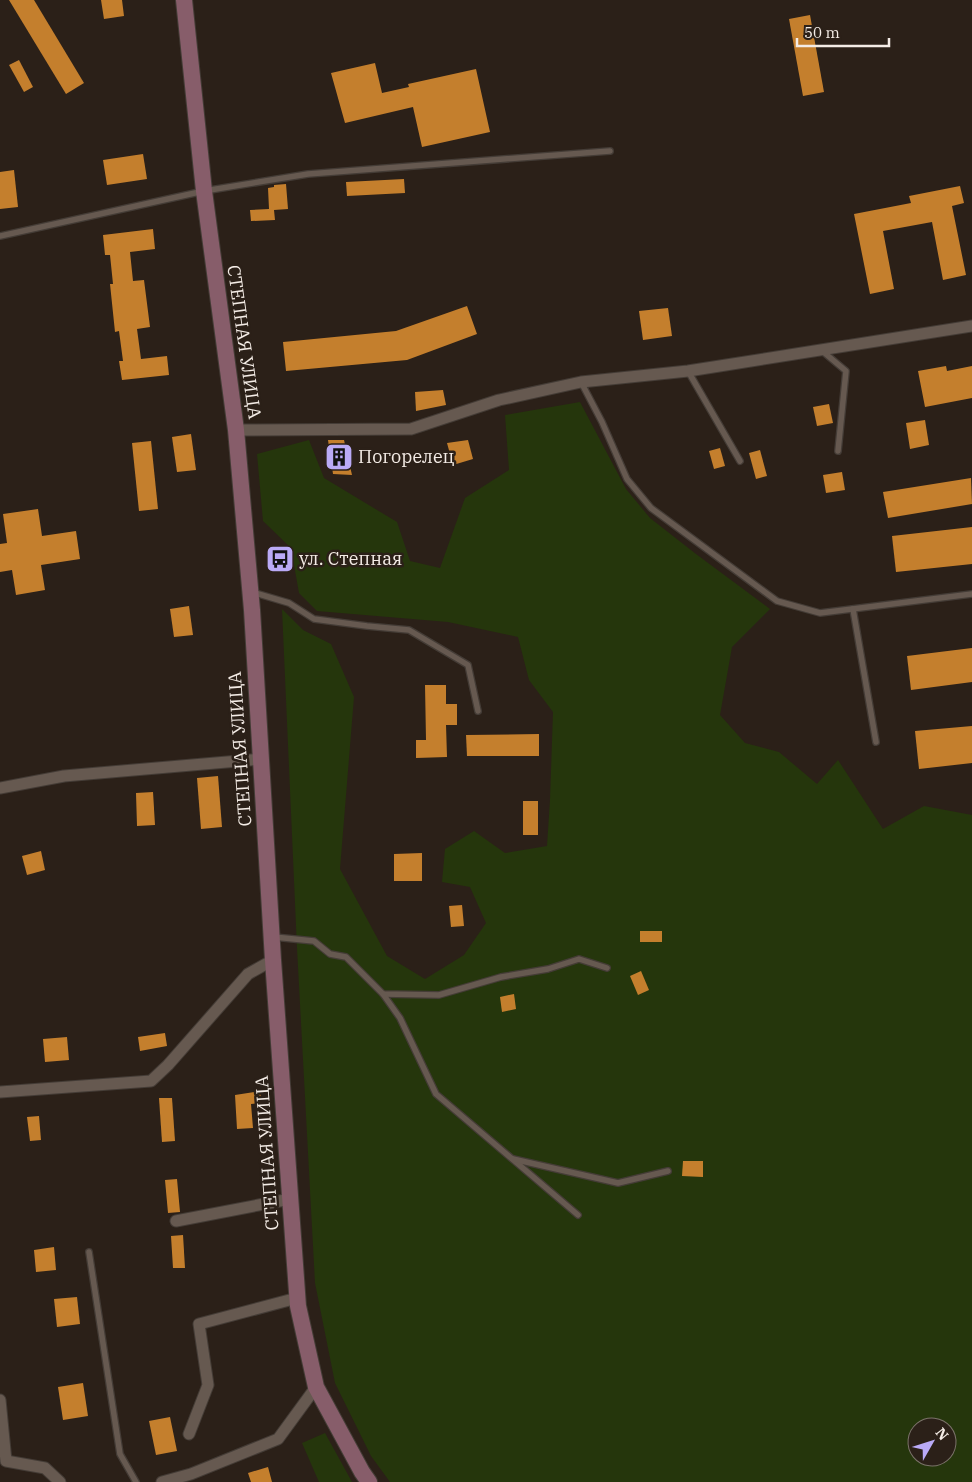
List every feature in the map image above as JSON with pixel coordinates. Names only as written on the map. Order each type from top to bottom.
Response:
[{"type":"street","name":"СТЕПНАЯ УЛИЦА","points":[[184,0],[204,191],[236,430],[250,591],[273,960],[297,1298],[316,1387],[369,1482]]},
{"type":"street","points":[[236,430],[411,428],[499,400],[581,382],[688,371],[972,326]]},
{"type":"street","points":[[0,788],[64,776],[261,759]]},
{"type":"street","points":[[0,1092],[151,1080],[168,1065],[248,974],[273,960]]},
{"type":"street","points":[[176,1221],[290,1199]]},
{"type":"street","points":[[189,1434],[208,1385],[199,1324],[297,1298]]},
{"type":"street","points":[[162,1482],[192,1478],[278,1439],[316,1387]]},
{"type":"street","points":[[0,1400],[6,1461],[45,1468],[60,1482]]},
{"type":"lane","points":[[0,236],[204,191],[308,174],[610,151]]},
{"type":"lane","points":[[821,350],[846,372],[838,450]]},
{"type":"lane","points":[[688,371],[740,461]]},
{"type":"lane","points":[[581,382],[602,422],[627,479],[651,508],[777,601],[820,613],[972,594]]},
{"type":"lane","points":[[250,591],[289,603],[314,619],[409,630],[468,665],[478,710]]},
{"type":"lane","points":[[853,609],[876,742]]},
{"type":"lane","points":[[272,937],[314,941],[330,954],[346,957],[383,994],[400,1018],[436,1094],[578,1215]]},
{"type":"lane","points":[[383,994],[439,995],[501,977],[548,969],[579,959],[607,968]]},
{"type":"lane","points":[[511,1158],[618,1183],[668,1171]]},
{"type":"lane","points":[[89,1252],[120,1454],[136,1482]]},
{"type":"green space","points":[[580,402],[626,489],[650,518],[770,609],[732,647],[720,715],[745,743],[779,752],[817,784],[838,760],[883,829],[924,806],[972,815],[972,1482],[390,1482],[371,1456],[335,1383],[315,1283],[297,948],[282,609],[303,630],[331,644],[354,697],[340,869],[387,956],[425,979],[464,955],[486,923],[470,887],[442,882],[445,849],[474,831],[505,853],[547,846],[553,712],[529,680],[518,637],[448,622],[317,611],[299,593],[291,548],[263,521],[257,454],[309,440],[324,478],[397,522],[410,561],[440,568],[465,498],[509,470],[505,415]]},
{"type":"green space","points":[[325,1433],[352,1482],[319,1482],[302,1443]]},
{"type":"building","points":[[9,0],[34,0],[84,83],[66,94]]},
{"type":"building","points":[[101,0],[122,0],[124,16],[104,19]]},
{"type":"building","points":[[810,15],[824,92],[803,96],[789,19]]},
{"type":"building","points":[[19,60],[33,87],[24,92],[9,65]]},
{"type":"building","points":[[375,63],[382,93],[409,87],[408,84],[476,69],[490,132],[422,147],[413,107],[345,123],[331,73]]},
{"type":"building","points":[[143,154],[147,179],[107,185],[103,160]]},
{"type":"building","points":[[14,170],[18,207],[0,209],[0,172]]},
{"type":"building","points":[[404,179],[405,193],[347,196],[346,182]]},
{"type":"building","points":[[286,184],[288,209],[274,210],[275,220],[251,221],[250,210],[269,209],[268,188],[274,187],[274,185]]},
{"type":"building","points":[[960,186],[964,203],[952,206],[966,275],[943,280],[932,222],[883,231],[894,289],[870,294],[854,214],[911,203],[909,196]]},
{"type":"building","points":[[153,229],[155,249],[130,252],[133,281],[144,280],[150,327],[137,329],[141,359],[167,356],[169,375],[122,380],[119,361],[123,361],[119,331],[115,332],[110,284],[113,284],[110,255],[105,255],[103,235]]},
{"type":"building","points":[[467,306],[477,334],[407,360],[286,371],[283,342],[396,331]]},
{"type":"building","points":[[668,308],[672,336],[643,340],[639,311]]},
{"type":"building","points":[[946,366],[947,371],[972,366],[972,398],[925,407],[918,371]]},
{"type":"building","points":[[443,390],[446,405],[416,411],[415,392]]},
{"type":"building","points":[[829,404],[833,423],[817,426],[813,407]]},
{"type":"building","points":[[925,420],[929,445],[910,449],[906,423]]},
{"type":"building","points":[[191,434],[196,470],[177,472],[172,437]]},
{"type":"building","name":"Погорелец","points":[[328,440],[344,440],[352,475],[333,474]]},
{"type":"building","points":[[468,440],[473,459],[453,465],[447,443]]},
{"type":"building","points":[[151,441],[158,509],[139,511],[132,443]]},
{"type":"building","points":[[720,448],[725,466],[714,469],[709,451]]},
{"type":"building","points":[[760,450],[767,476],[756,479],[749,453]]},
{"type":"building","points":[[842,472],[845,490],[826,493],[823,475]]},
{"type":"building","points":[[971,478],[972,504],[888,518],[883,492]]},
{"type":"building","points":[[38,509],[42,536],[76,531],[80,559],[41,565],[45,590],[16,595],[12,570],[0,572],[0,544],[7,543],[3,514]]},
{"type":"building","points":[[972,527],[972,564],[896,572],[892,536]]},
{"type":"building","points":[[189,606],[193,635],[174,637],[170,609]]},
{"type":"building","points":[[972,648],[972,682],[911,690],[907,656]]},
{"type":"building","points":[[425,685],[446,685],[446,704],[457,704],[457,725],[446,725],[447,757],[416,758],[416,740],[426,740]]},
{"type":"building","points":[[972,726],[972,763],[919,769],[915,731]]},
{"type":"building","points":[[539,734],[539,756],[467,756],[466,735]]},
{"type":"building","points":[[218,776],[222,827],[201,829],[197,778]]},
{"type":"building","points":[[153,792],[155,825],[137,826],[136,793]]},
{"type":"building","points":[[523,801],[538,801],[538,835],[523,835]]},
{"type":"building","points":[[41,851],[45,870],[27,875],[22,856]]},
{"type":"building","points":[[422,853],[422,881],[394,881],[394,854]]},
{"type":"building","points":[[462,905],[464,926],[451,927],[449,906]]},
{"type":"building","points":[[640,931],[662,931],[662,942],[640,942]]},
{"type":"building","points":[[641,971],[649,990],[638,995],[630,976]]},
{"type":"building","points":[[514,994],[516,1009],[502,1012],[500,997]]},
{"type":"building","points":[[165,1033],[167,1046],[140,1051],[138,1037]]},
{"type":"building","points":[[67,1037],[69,1060],[45,1062],[43,1039]]},
{"type":"building","points":[[260,1091],[262,1103],[251,1104],[253,1128],[237,1129],[235,1095]]},
{"type":"building","points":[[159,1098],[172,1098],[175,1141],[162,1142]]},
{"type":"building","points":[[39,1116],[41,1140],[30,1141],[27,1117]]},
{"type":"building","points":[[683,1161],[703,1161],[703,1177],[682,1176]]},
{"type":"building","points":[[177,1179],[180,1212],[168,1213],[165,1180]]},
{"type":"building","points":[[183,1235],[185,1268],[173,1268],[171,1236]]},
{"type":"building","points":[[54,1247],[56,1270],[36,1272],[34,1250]]},
{"type":"building","points":[[77,1297],[80,1324],[57,1327],[54,1299]]},
{"type":"building","points":[[83,1383],[88,1416],[63,1420],[58,1387]]},
{"type":"building","points":[[170,1417],[177,1451],[156,1455],[149,1421]]},
{"type":"building","points":[[268,1467],[272,1482],[251,1482],[248,1473]]},
{"type":"place","name":"Погорелец","points":[[339,457]]},
{"type":"place","name":"ул. Степная","points":[[280,559]]}]
